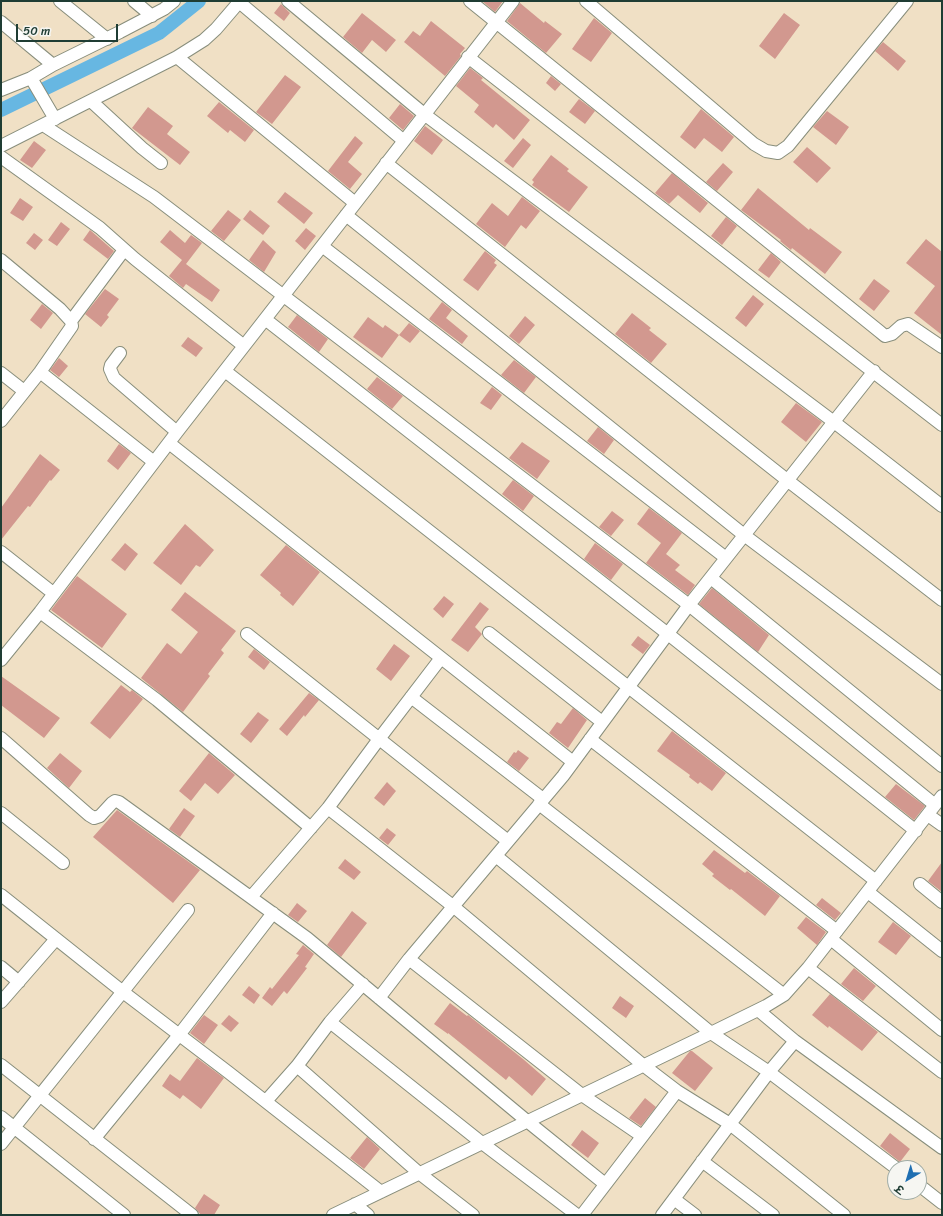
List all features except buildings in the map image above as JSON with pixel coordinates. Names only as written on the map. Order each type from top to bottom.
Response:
[{"type":"street","points":[[60,1],[107,39]]},
{"type":"street","points":[[134,1],[152,16]]},
{"type":"street","points":[[1,90],[34,83],[53,65],[152,16],[174,1]]},
{"type":"street","points":[[288,1],[424,114],[834,422],[942,506]]},
{"type":"street","points":[[470,1],[885,336],[892,334],[901,326],[908,324],[942,347]]},
{"type":"street","points":[[3,652],[40,612],[177,432],[513,1]]},
{"type":"street","points":[[586,1],[754,144],[766,151],[778,153],[788,146],[907,1]]},
{"type":"street","points":[[1,146],[177,57],[204,40],[216,30],[240,2],[404,141]]},
{"type":"street","points":[[1,22],[53,65]]},
{"type":"street","points":[[177,57],[355,203]]},
{"type":"street","points":[[468,57],[942,425]]},
{"type":"street","points":[[34,83],[55,119]]},
{"type":"street","points":[[91,101],[142,148],[161,163]]},
{"type":"street","points":[[43,125],[154,197],[690,605],[935,805],[942,825]]},
{"type":"street","points":[[1,157],[100,228],[124,250],[244,346]]},
{"type":"street","points":[[386,163],[787,480],[942,600]]},
{"type":"street","points":[[346,215],[744,535],[942,684]]},
{"type":"street","points":[[322,246],[726,558]]},
{"type":"street","points":[[71,321],[124,250]]},
{"type":"street","points":[[1,260],[60,308],[71,321],[72,326],[40,372],[1,421]]},
{"type":"street","points":[[265,319],[668,634],[916,831]]},
{"type":"street","points":[[120,353],[111,365],[110,369],[114,378],[177,432]]},
{"type":"street","points":[[225,371],[876,881]]},
{"type":"street","points":[[379,998],[409,959],[541,802],[726,558],[874,371]]},
{"type":"street","points":[[40,372],[154,462]]},
{"type":"street","points":[[1,373],[24,391]]},
{"type":"street","points":[[169,443],[572,762]]},
{"type":"street","points":[[1,552],[53,593]]},
{"type":"street","points":[[711,578],[942,766]]},
{"type":"street","points":[[40,612],[157,700],[311,828]]},
{"type":"street","points":[[489,633],[602,722]]},
{"type":"street","points":[[247,634],[508,841]]},
{"type":"street","points":[[251,897],[328,808],[440,658]]},
{"type":"street","points":[[411,696],[541,802],[784,995]]},
{"type":"street","points":[[1,738],[89,815],[94,818],[100,816],[112,803],[115,801],[119,802],[307,938],[527,1121],[606,1184]]},
{"type":"street","points":[[590,739],[834,935],[942,1030]]},
{"type":"street","points":[[333,1215],[711,1033],[758,1010],[784,995],[808,968],[935,805]]},
{"type":"street","points":[[328,808],[454,907],[643,1065],[677,1091],[730,1124],[844,1215]]},
{"type":"street","points":[[1,813],[63,863]]},
{"type":"street","points":[[496,856],[711,1033],[769,1072],[887,1161]]},
{"type":"street","points":[[920,884],[942,902]]},
{"type":"street","points":[[868,892],[942,951]]},
{"type":"street","points":[[1,895],[123,992],[266,1101],[381,1192]]},
{"type":"street","points":[[1,1144],[188,910]]},
{"type":"street","points":[[94,1139],[179,1035],[273,913]]},
{"type":"street","points":[[1,1002],[56,939]]},
{"type":"street","points":[[409,959],[582,1095],[642,1136]]},
{"type":"street","points":[[1,967],[19,982]]},
{"type":"street","points":[[808,968],[940,1067]]},
{"type":"street","points":[[266,1101],[297,1066],[330,1022],[363,984]]},
{"type":"street","points":[[758,1010],[795,1041],[942,1148]]},
{"type":"street","points":[[330,1022],[482,1143],[577,1215]]},
{"type":"street","points":[[662,1215],[769,1072],[795,1041]]},
{"type":"street","points":[[1,1065],[192,1215]]},
{"type":"street","points":[[297,1066],[419,1173],[473,1215]]},
{"type":"street","points":[[582,1215],[677,1091]]},
{"type":"street","points":[[1,1117],[124,1215]]},
{"type":"street","points":[[702,1161],[773,1215]]},
{"type":"street","points":[[927,1191],[942,1202]]},
{"type":"street","points":[[674,1199],[695,1215]]},
{"type":"street","points":[[355,1204],[368,1215]]},
{"type":"waterway","points":[[1,110],[159,33],[199,1]]}]
